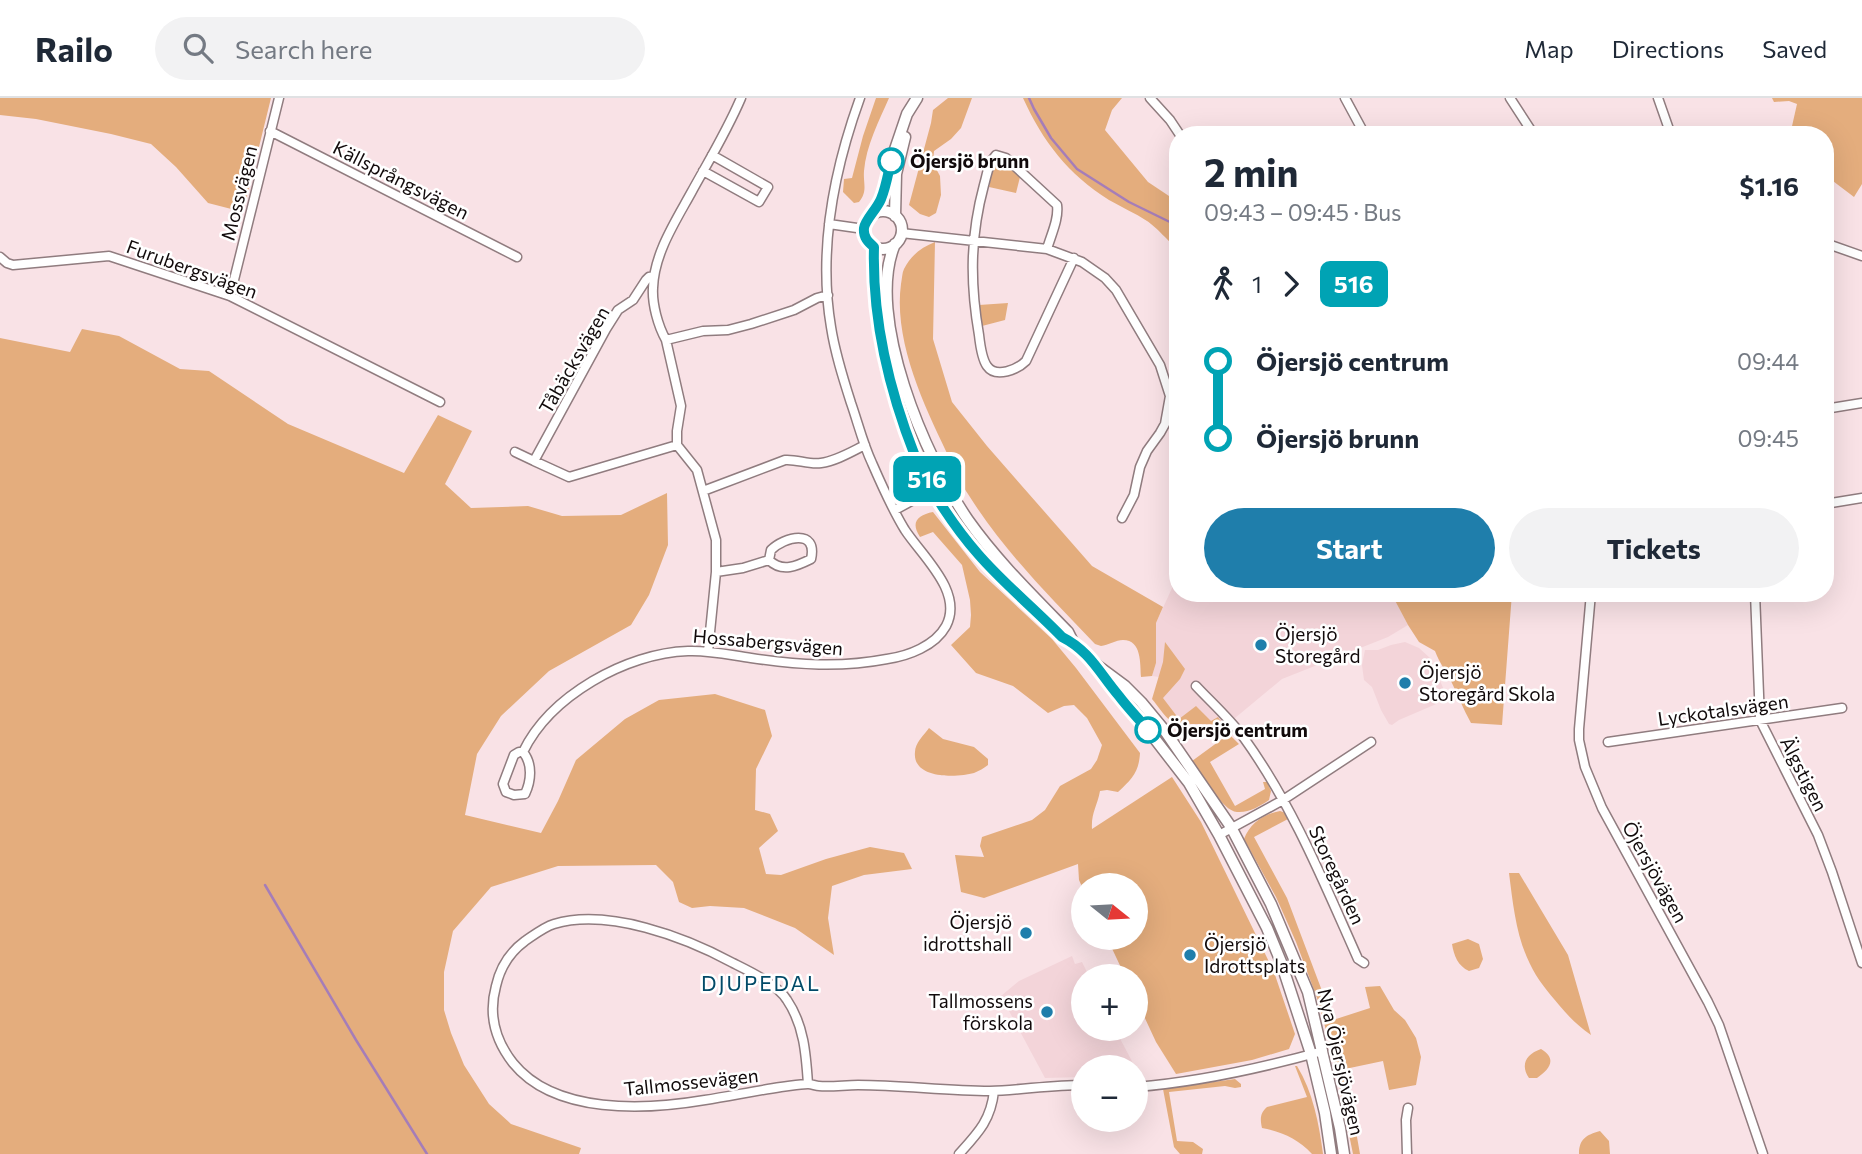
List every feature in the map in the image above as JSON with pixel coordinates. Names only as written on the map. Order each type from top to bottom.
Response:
[{"type":"street","name":"Mossvägen","points":[[230,296],[279,98]]},
{"type":"street","name":"Tåbäcksvägen","points":[[534,461],[618,310],[633,300],[646,279],[654,276],[667,238],[741,98]]},
{"type":"street","name":"Hossabergsvägen","points":[[523,752],[530,765],[528,787],[524,794],[514,795],[506,792],[503,784],[514,755],[523,752],[538,728],[554,711],[581,688],[642,659],[687,651],[791,663],[849,665],[913,653],[928,644],[946,626],[950,614],[948,594],[940,578],[905,529],[865,445],[839,364],[831,326],[827,267],[829,224],[844,150],[860,98]]},
{"type":"street","points":[[1150,98],[1174,126]]},
{"type":"street","points":[[1345,98],[1360,126]]},
{"type":"street","points":[[1510,98],[1528,126]]},
{"type":"street","points":[[1658,98],[1668,126]]},
{"type":"street","points":[[829,224],[864,229],[882,197],[904,124],[916,102]]},
{"type":"street","points":[[895,215],[896,174],[916,102]]},
{"type":"street","name":"Källsprångsvägen","points":[[270,131],[517,257]]},
{"type":"street","points":[[703,170],[759,202],[768,187],[712,155]]},
{"type":"street","points":[[1047,249],[1057,205],[1006,158],[998,155],[990,164],[981,196],[973,240],[972,275],[977,324],[987,366],[994,371],[1013,370],[1026,361],[1074,258]]},
{"type":"street","points":[[873,214],[882,211],[895,215],[900,221],[901,233],[1047,249],[1074,258],[1096,270],[1116,290],[1160,365],[1169,393]]},
{"type":"street","name":"Nya Öjersjövägen","points":[[864,229],[867,239],[874,247],[883,351],[897,405],[915,457],[960,531],[986,563],[1062,637],[1073,642],[1136,697],[1165,731],[1231,828],[1271,904],[1308,992],[1344,1154]]},
{"type":"street","name":"Nya Öjersjövägen","points":[[901,233],[891,253],[887,295],[894,345],[914,415],[946,482],[968,520],[1014,578],[1068,632],[1073,642]]},
{"type":"street","points":[[874,247],[885,248],[895,244]]},
{"type":"street","points":[[1834,246],[1862,256]]},
{"type":"street","name":"Furubergsvägen","points":[[0,257],[6,264],[13,265],[109,256],[230,296],[440,402]]},
{"type":"street","points":[[654,276],[654,301],[681,407],[677,446],[697,470],[716,540],[716,572],[708,652]]},
{"type":"street","points":[[666,340],[703,331],[736,328],[794,310],[828,295]]},
{"type":"street","points":[[1122,518],[1134,495],[1140,467],[1147,451],[1164,424],[1169,401]]},
{"type":"street","points":[[1834,408],[1862,403]]},
{"type":"street","points":[[703,491],[785,460],[820,464],[865,445]]},
{"type":"street","points":[[515,452],[569,477],[677,446]]},
{"type":"street","points":[[895,510],[946,482]]},
{"type":"street","points":[[1834,503],[1862,498]]},
{"type":"street","points":[[801,537],[810,542],[812,555],[808,561],[784,568],[769,560],[771,550],[778,544],[801,537]]},
{"type":"street","points":[[716,572],[769,560]]},
{"type":"street","name":"Öjersjövägen","points":[[1590,602],[1579,729],[1585,767],[1602,807],[1708,1002],[1728,1051],[1763,1154]]},
{"type":"street","name":"Älgstigen","points":[[1755,602],[1760,720],[1818,835],[1862,963]]},
{"type":"street","name":"Nya Öjersjövägen","points":[[1098,666],[1189,783],[1267,928],[1282,962],[1311,1054],[1325,1113],[1331,1154]]},
{"type":"street","name":"Storegården","points":[[1196,686],[1242,736],[1283,800],[1309,848],[1358,958],[1364,963]]},
{"type":"street","name":"Lyckotalsvägen","points":[[1608,742],[1842,708]]},
{"type":"street","points":[[1219,835],[1283,800],[1371,742]]},
{"type":"street","name":"Tallmossevägen","points":[[808,1084],[804,1040],[797,1017],[785,996],[758,976],[681,938],[624,923],[567,921],[550,925],[519,946],[504,965],[498,979],[494,992],[495,1032],[500,1045],[513,1062],[527,1077],[553,1092],[593,1103],[641,1106],[703,1100],[808,1084],[994,1091],[1071,1085]]},
{"type":"street","points":[[1148,1085],[1238,1072],[1323,1051]]},
{"type":"street","points":[[959,1154],[986,1120],[994,1091]]},
{"type":"street","points":[[1407,1154],[1408,1108]]},
{"type":"shaded area","points":[[0,98],[271,98],[243,212],[208,203],[151,144],[36,119],[0,115]]},
{"type":"shaded area","points":[[876,98],[889,98],[867,152],[863,194],[859,202],[854,203],[843,192],[844,179],[852,178]]},
{"type":"shaded area","points":[[948,98],[972,98],[961,128],[934,151],[933,163],[940,176],[941,195],[936,213],[929,217],[909,205],[933,110]]},
{"type":"shaded area","points":[[1023,98],[1122,98],[1112,110],[1105,130],[1148,182],[1169,196],[1169,241],[1150,223],[1109,200],[1081,179],[1058,156],[1039,129]]},
{"type":"shaded area","points":[[1772,98],[1862,98],[1862,184],[1854,197],[1834,182],[1834,126],[1792,126],[1797,104],[1789,101],[1774,102]]},
{"type":"shaded area","points":[[997,163],[1007,165],[1020,177],[1016,193],[989,187],[993,168]]},
{"type":"shaded area","points":[[935,242],[933,339],[952,402],[1092,566],[1163,607],[1156,623],[1156,663],[1152,676],[1141,677],[1137,648],[1129,641],[1120,640],[1101,646],[1095,644],[1012,554],[961,482],[922,398],[902,329],[900,306],[903,271],[917,252]]},
{"type":"shaded area","points":[[1008,303],[1005,320],[982,326],[977,307],[979,305]]},
{"type":"shaded area","points":[[82,329],[119,336],[180,369],[209,371],[288,424],[404,473],[438,415],[472,431],[445,484],[471,508],[528,506],[562,516],[621,515],[667,493],[668,545],[649,595],[631,625],[549,671],[501,716],[477,754],[465,815],[541,833],[576,760],[625,719],[659,700],[715,694],[765,710],[772,736],[756,769],[755,810],[770,814],[778,831],[759,848],[766,874],[781,875],[870,847],[904,853],[912,869],[864,875],[832,886],[828,918],[834,955],[795,928],[744,908],[692,908],[679,902],[673,882],[656,865],[558,866],[491,887],[453,931],[444,972],[444,1010],[451,1033],[464,1065],[489,1104],[511,1124],[581,1148],[579,1154],[0,1154],[0,338],[70,352]]},
{"type":"shaded area","points":[[933,512],[980,572],[1052,639],[1140,753],[1131,779],[1118,792],[1100,791],[1093,814],[1092,829],[1172,777],[1201,822],[1274,972],[1295,1034],[1289,1049],[1252,1060],[1176,1074],[1148,1025],[1148,964],[1119,964],[1113,950],[1148,950],[1148,873],[1079,873],[1078,864],[984,898],[961,892],[955,855],[984,857],[980,846],[982,837],[1032,820],[1045,810],[1060,786],[1091,769],[1102,745],[1087,718],[1074,705],[1048,713],[1013,686],[976,673],[951,645],[970,627],[970,600],[962,565],[933,532],[920,537],[917,532],[917,520]]},
{"type":"shaded area","name":"Öjersjö Storegård","points":[[1169,595],[1169,602],[1396,602],[1408,625],[1388,637],[1282,679],[1235,718],[1219,723],[1173,721],[1160,706],[1159,677],[1152,676],[1156,663],[1156,623]]},
{"type":"shaded area","points":[[1396,602],[1511,602],[1502,725],[1471,723],[1435,651],[1419,642]]},
{"type":"shaded area","points":[[1165,642],[1185,669],[1163,698],[1179,719],[1196,706],[1211,721],[1218,717],[1223,725],[1171,721],[1152,699],[1163,662]]},
{"type":"shaded area","name":"Öjersjö Storegård Skola","points":[[1405,642],[1419,648],[1430,658],[1448,699],[1392,725],[1381,710],[1372,687],[1364,680],[1362,665],[1365,650],[1378,650]]},
{"type":"shaded area","points":[[929,728],[943,739],[974,747],[988,759],[988,765],[974,773],[957,776],[937,775],[920,767],[916,761],[915,749]]},
{"type":"shaded area","points":[[1229,734],[1239,744],[1210,762],[1235,806],[1265,789],[1263,782],[1267,782],[1271,791],[1269,800],[1246,811],[1237,812],[1225,805],[1192,761]]},
{"type":"shaded area","points":[[1280,811],[1286,813],[1288,819],[1254,837],[1287,898],[1333,1020],[1370,1008],[1365,987],[1380,986],[1394,1010],[1405,1020],[1416,1038],[1421,1057],[1416,1085],[1389,1090],[1383,1061],[1345,1069],[1360,1154],[1353,1154],[1333,1055],[1317,998],[1276,897],[1244,839],[1258,820]]},
{"type":"shaded area","points":[[1509,873],[1519,873],[1568,955],[1591,1035],[1562,1009],[1530,964],[1518,931]]},
{"type":"shaded area","points":[[1468,939],[1479,944],[1483,959],[1479,968],[1469,971],[1457,960],[1452,944]]},
{"type":"shaded area","name":"Tallmossens förskola","points":[[1072,956],[1075,964],[1071,964],[1071,1041],[1121,1041],[1129,1055],[1071,1055],[1071,1077],[1045,1078],[1001,996],[1019,981]]},
{"type":"shaded area","points":[[1541,1049],[1549,1057],[1550,1064],[1537,1078],[1529,1078],[1525,1069],[1526,1060]]},
{"type":"shaded area","points":[[1295,1066],[1303,1076],[1311,1097],[1323,1154],[1312,1154],[1289,1137],[1262,1128],[1261,1116],[1267,1107],[1307,1097]]},
{"type":"shaded area","points":[[1235,1079],[1241,1087],[1225,1086],[1169,1092],[1177,1141],[1193,1142],[1203,1149],[1202,1154],[1180,1154],[1174,1147],[1163,1089]]},
{"type":"shaded area","points":[[1600,1131],[1609,1141],[1610,1154],[1579,1154],[1584,1138]]},
{"type":"waterway","points":[[1029,98],[1051,138],[1077,169],[1129,202],[1169,222]]},
{"type":"waterway","points":[[265,885],[427,1154]]},
{"type":"bus line","name":"516","points":[[891,161],[882,197],[866,222],[864,232],[874,247],[883,351],[897,405],[915,457],[942,505],[977,553],[1062,637],[1073,642],[1098,666],[1148,730]]},
{"type":"place","name":"Öjersjö brunn","points":[[891,161]]},
{"type":"place","name":"Öjersjö Storegård","points":[[1261,645]]},
{"type":"place","name":"Öjersjö Storegård Skola","points":[[1405,683]]},
{"type":"place","name":"Öjersjö centrum","points":[[1148,730]]},
{"type":"place","name":"Öjersjö idrottshall","points":[[1026,933]]},
{"type":"place","name":"Öjersjö Idrottsplats","points":[[1190,955]]},
{"type":"place","name":"Tallmossens förskola","points":[[1047,1012]]},
{"type":"district","name":"DJUPEDAL","points":[[761,984]]}]
